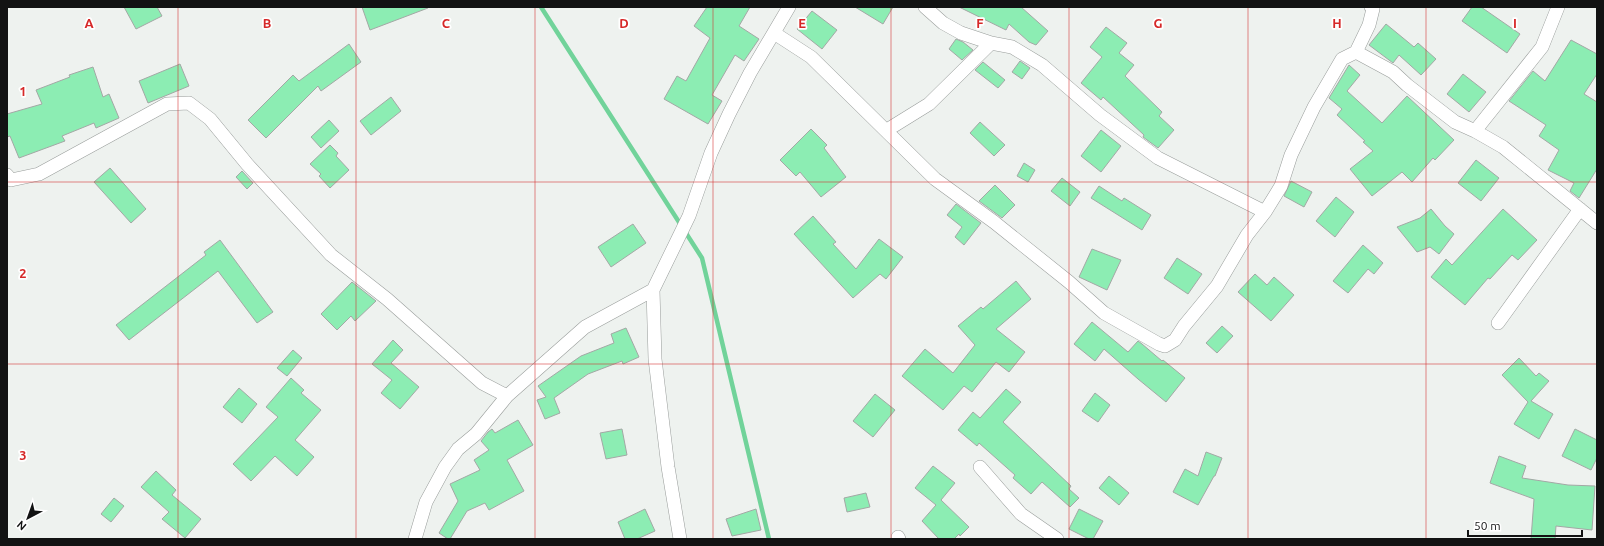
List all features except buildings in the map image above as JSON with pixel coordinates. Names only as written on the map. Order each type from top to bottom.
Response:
[{"type":"street","points":[[680,539],[668,467],[655,359],[653,290],[689,216],[714,147],[750,73],[789,7]]},
{"type":"street","points":[[925,7],[943,23],[961,33],[1012,47],[1042,65],[1100,115],[1158,158],[1265,212]]},
{"type":"street","points":[[774,33],[811,57],[935,178],[994,222],[1069,282],[1104,313],[1165,346],[1175,340],[1184,326],[1217,286],[1247,235],[1265,212],[1281,186],[1291,155],[1314,107],[1342,59],[1356,52],[1368,25],[1373,9],[1371,7]]},
{"type":"street","points":[[1475,131],[1542,47],[1558,7]]},
{"type":"street","points":[[887,130],[929,104],[991,42]]},
{"type":"street","points":[[1356,52],[1393,72],[1407,85],[1455,122],[1475,131],[1503,147],[1597,223]]},
{"type":"street","points":[[7,175],[12,180],[39,174],[167,104],[189,103],[210,119],[247,164],[331,255],[387,299],[482,383],[507,396]]},
{"type":"street","points":[[1498,323],[1580,209]]},
{"type":"street","points":[[414,539],[426,502],[445,467],[458,449],[476,434],[507,396],[585,327],[653,290]]},
{"type":"street","points":[[980,466],[1021,514],[1058,539]]},
{"type":"waterway","points":[[541,7],[702,258],[769,539]]}]
